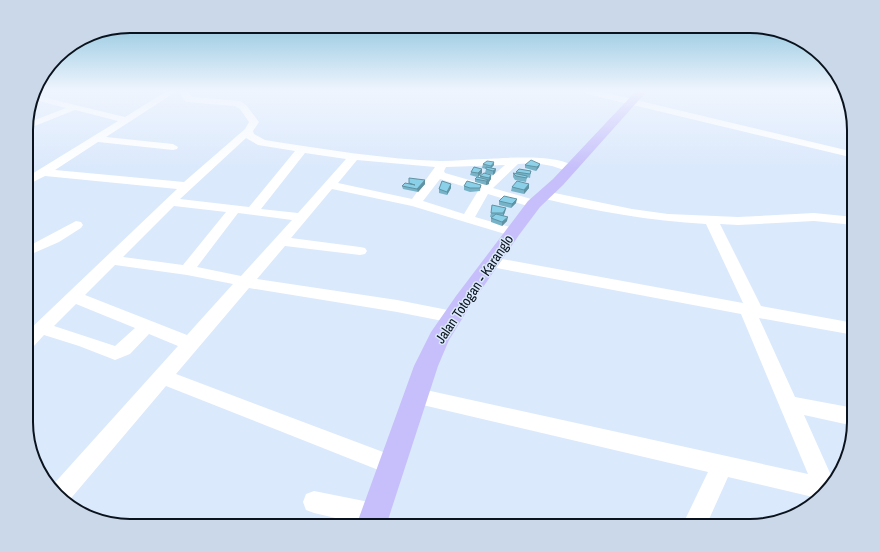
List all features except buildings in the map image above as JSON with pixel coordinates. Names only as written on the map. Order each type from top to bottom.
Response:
[{"type":"main road","name":"Jalan Totogan - Karanglo","points":[[372,519],[426,366],[436,344],[512,232],[539,200],[570,169],[617,117]]},
{"type":"street","points":[[34,123],[51,117]]},
{"type":"street","points":[[112,117],[126,120]]},
{"type":"street","points":[[33,178],[131,117]]},
{"type":"street","points":[[33,336],[187,186],[248,131],[254,122],[250,117]]},
{"type":"street","points":[[711,117],[847,153]]},
{"type":"street","points":[[248,131],[249,136],[262,143],[440,169],[515,161],[542,161],[570,169]]},
{"type":"street","points":[[94,140],[173,147]]},
{"type":"street","points":[[253,211],[302,150]]},
{"type":"street","points":[[62,492],[354,157]]},
{"type":"street","points":[[468,218],[485,189],[515,161]]},
{"type":"street","points":[[440,169],[485,189],[539,200],[651,216],[711,220],[814,217],[847,220]]},
{"type":"street","points":[[415,203],[440,169]]},
{"type":"street","points":[[44,172],[187,186]]},
{"type":"street","points":[[329,185],[415,203],[512,232]]},
{"type":"street","points":[[171,202],[301,217]]},
{"type":"street","points":[[187,270],[225,223],[234,209]]},
{"type":"street","points":[[711,220],[751,310],[788,404],[824,485]]},
{"type":"street","points":[[33,249],[54,239],[76,225]]},
{"type":"street","points":[[281,241],[360,251]]},
{"type":"street","points":[[112,260],[187,270],[246,282],[396,306],[453,317]]},
{"type":"street","points":[[491,262],[608,285],[847,328]]},
{"type":"street","points":[[74,297],[191,344]]},
{"type":"street","points":[[40,328],[84,341],[114,353],[125,348],[146,327]]},
{"type":"street","points":[[163,377],[391,465]]},
{"type":"street","points":[[416,396],[821,488]]},
{"type":"street","points":[[788,404],[847,416]]},
{"type":"street","points":[[697,519],[722,466]]},
{"type":"street","points":[[314,502],[369,519]]}]
